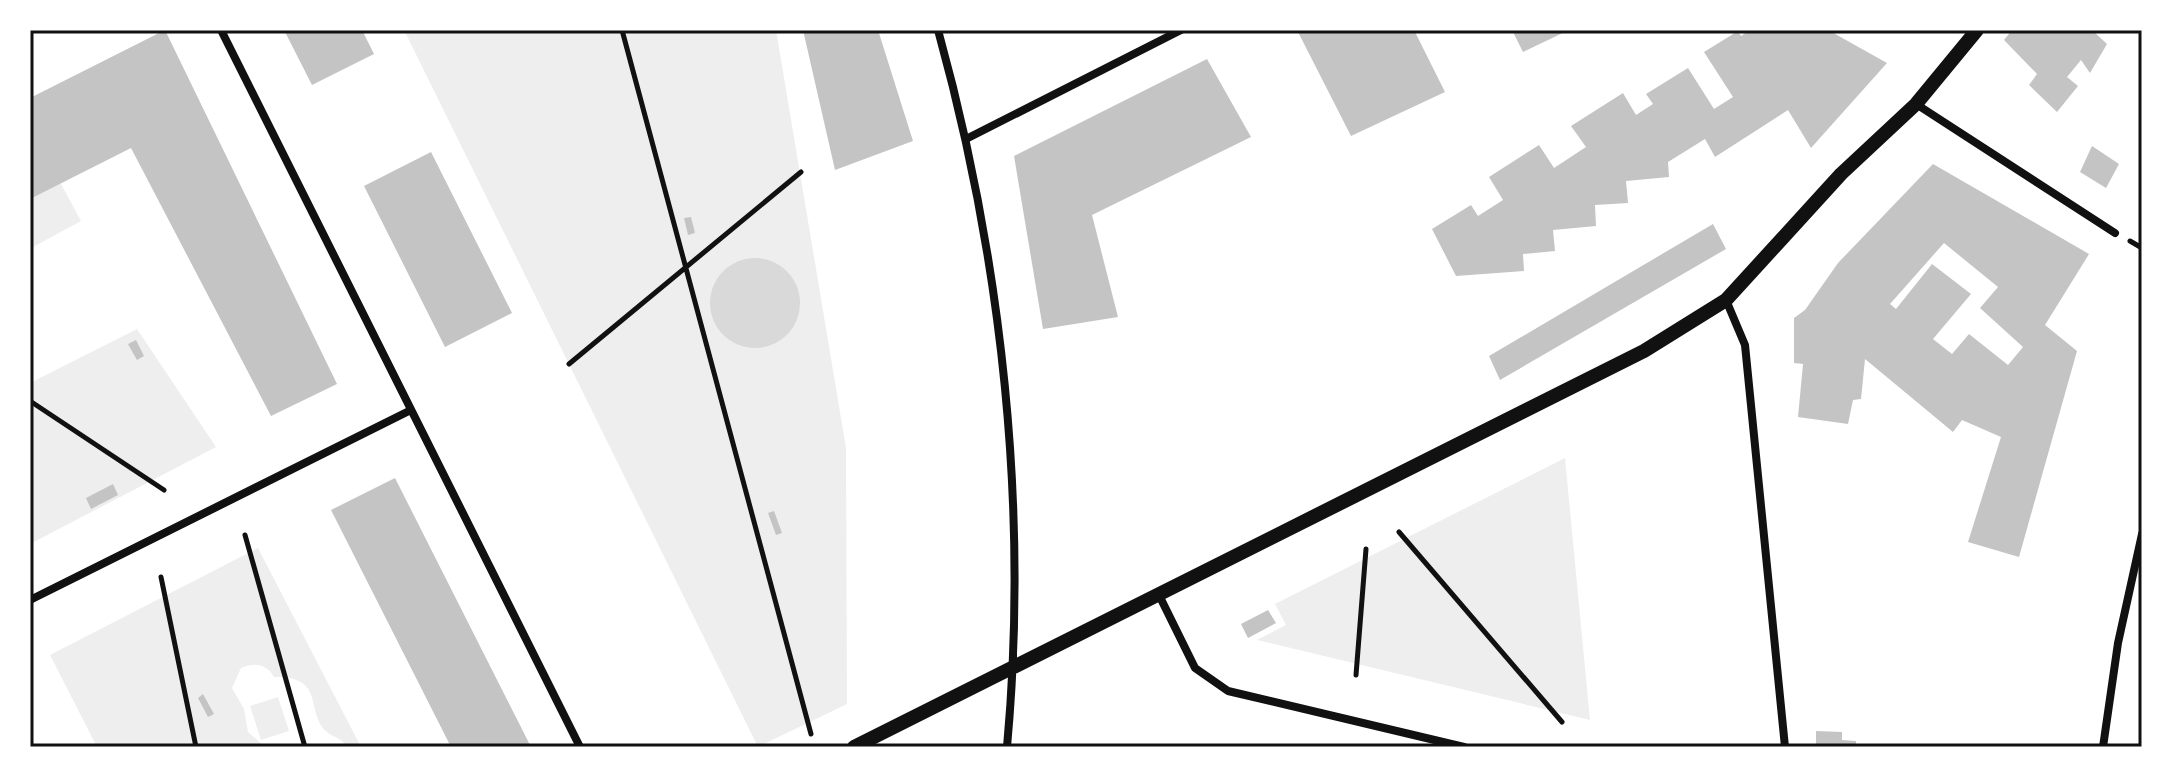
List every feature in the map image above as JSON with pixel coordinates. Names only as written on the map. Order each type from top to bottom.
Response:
[{"type":"street","points":[[221,30],[580,747]]},
{"type":"street","points":[[938,30],[966,139],[1002,363],[1014,540],[1013,665],[1007,747]]},
{"type":"street","points":[[966,139],[1181,30]]},
{"type":"street","points":[[854,747],[1644,351],[1726,300],[1841,174],[1916,104],[1977,30]]},
{"type":"street","points":[[1916,104],[2115,233]]},
{"type":"street","points":[[1726,300],[1745,345],[1785,747]]},
{"type":"street","points":[[30,600],[411,410]]},
{"type":"street","points":[[2103,747],[2118,643],[2142,534]]},
{"type":"street","points":[[1159,595],[1195,668],[1228,691],[1464,747]]},
{"type":"path","points":[[622,30],[811,734]]},
{"type":"path","points":[[569,364],[801,172]]},
{"type":"path","points":[[30,401],[164,490]]},
{"type":"path","points":[[1399,532],[1562,722]]},
{"type":"path","points":[[245,535],[305,747]]},
{"type":"path","points":[[1356,675],[1366,549]]},
{"type":"path","points":[[161,577],[196,747]]},
{"type":"shaded area","points":[[404,30],[776,30],[846,448],[847,704],[758,747]]},
{"type":"shaded area","points":[[60,182],[81,221],[33,247],[30,198]]},
{"type":"shaded area","points":[[755,258],[772,261],[787,271],[797,286],[800,303],[797,320],[787,335],[772,345],[755,348],[738,345],[723,335],[713,320],[710,303],[713,286],[723,271],[738,261]]},
{"type":"shaded area","points":[[137,329],[216,447],[30,544],[30,383]]},
{"type":"shaded area","points":[[1565,458],[1590,720],[1257,640],[1286,625],[1275,604]]},
{"type":"shaded area","points":[[258,548],[361,747],[347,747],[327,732],[316,715],[308,689],[301,682],[274,677],[268,669],[251,665],[241,668],[232,688],[244,709],[248,732],[265,747],[97,747],[50,655]]},
{"type":"shaded area","points":[[278,697],[289,731],[261,740],[250,706]]},
{"type":"building","points":[[165,30],[337,384],[271,416],[131,148],[30,199],[30,98]]},
{"type":"building","points":[[284,30],[362,30],[374,54],[312,85]]},
{"type":"building","points":[[803,30],[878,30],[913,141],[835,170]]},
{"type":"building","points":[[1297,30],[1414,30],[1445,92],[1351,136]]},
{"type":"building","points":[[1512,30],[1569,30],[1523,52]]},
{"type":"building","points":[[1750,30],[1828,30],[1887,63],[1811,148],[1788,110],[1715,157],[1705,139],[1668,162],[1669,177],[1626,181],[1628,203],[1595,205],[1596,226],[1553,230],[1555,251],[1523,254],[1524,271],[1456,276],[1432,229],[1471,205],[1478,216],[1503,200],[1489,177],[1539,145],[1554,168],[1586,147],[1571,126],[1623,93],[1636,115],[1653,104],[1646,94],[1688,68],[1714,109],[1733,97],[1704,52],[1738,31],[1741,36]]},
{"type":"building","points":[[2012,30],[2092,30],[2107,44],[2090,73],[2081,60],[2067,77],[2078,86],[2057,112],[2029,85],[2037,74],[2004,40]]},
{"type":"building","points":[[1207,59],[1251,137],[1092,215],[1118,317],[1043,329],[1014,156]]},
{"type":"building","points":[[2092,146],[2119,164],[2106,188],[2080,172]]},
{"type":"building","points":[[431,152],[512,313],[445,347],[364,186]]},
{"type":"building","points":[[1933,164],[2089,254],[2045,325],[2077,351],[2019,557],[1968,542],[2001,437],[1962,420],[1953,432],[1865,359],[1861,399],[1853,400],[1848,424],[1798,417],[1803,364],[1794,363],[1794,318],[1805,310],[1838,263]],"holes":[[[1944,243],[1998,287],[1980,308],[2023,347],[2008,365],[1969,334],[1952,354],[1933,339],[1971,294],[1932,264],[1896,309],[1890,304]]]},
{"type":"building","points":[[691,217],[695,233],[688,235],[684,218]]},
{"type":"building","points":[[1713,224],[1726,249],[1500,380],[1489,356]]},
{"type":"building","points":[[136,340],[144,356],[137,360],[128,344]]},
{"type":"building","points":[[395,478],[531,747],[451,747],[331,510]]},
{"type":"building","points":[[113,484],[118,495],[91,509],[86,498]]},
{"type":"building","points":[[774,511],[782,533],[776,535],[768,513]]},
{"type":"building","points":[[1268,610],[1276,623],[1248,638],[1241,624]]},
{"type":"building","points":[[203,694],[214,714],[208,717],[198,698]]},
{"type":"building","points":[[1816,731],[1842,732],[1842,740],[1856,741],[1856,747],[1816,747]]}]
